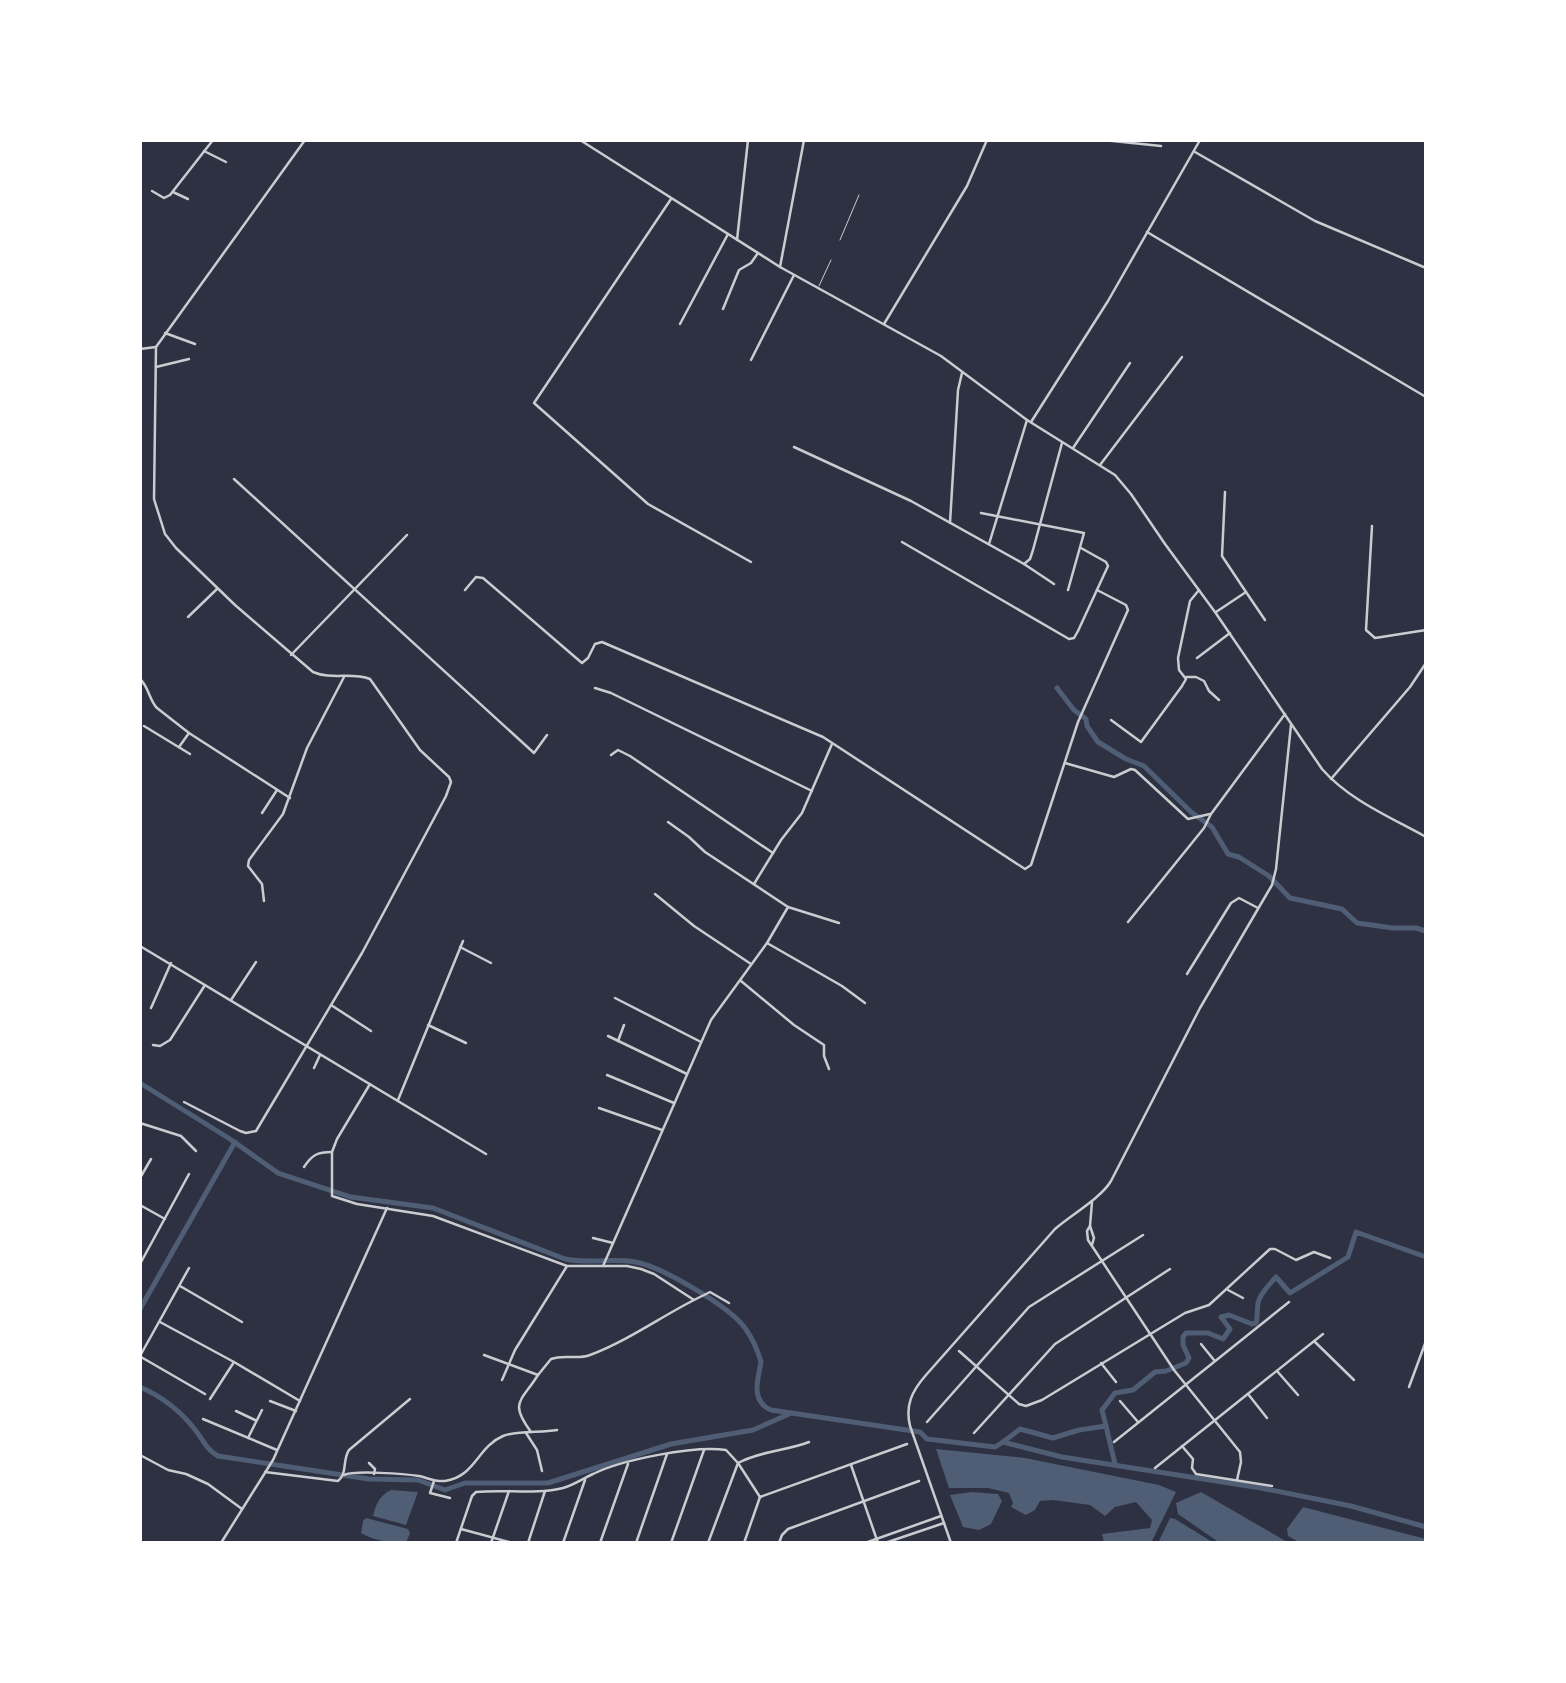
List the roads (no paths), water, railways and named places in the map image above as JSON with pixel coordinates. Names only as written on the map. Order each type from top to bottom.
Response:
[{"type":"street","points":[[152,191],[164,198],[173,192],[213,140]]},
{"type":"street","points":[[184,1102],[240,1131],[252,1133],[259,1126],[362,953],[451,782],[420,750],[370,679],[313,673],[217,589],[176,548],[165,534],[158,513],[154,488],[156,347],[305,140]]},
{"type":"street","points":[[580,140],[780,267],[926,347],[1029,421],[1100,465],[1122,482],[1331,779],[1359,800],[1426,837]]},
{"type":"street","points":[[737,240],[748,140]]},
{"type":"street","points":[[780,267],[804,140]]},
{"type":"street","points":[[884,324],[967,186],[987,140]]},
{"type":"street","points":[[1103,140],[1161,146]]},
{"type":"street","points":[[989,545],[1029,421],[1108,301],[1200,140]]},
{"type":"street","points":[[205,151],[226,162]]},
{"type":"street","points":[[1194,151],[1315,221],[1426,268]]},
{"type":"street","points":[[173,192],[188,199]]},
{"type":"street","points":[[671,199],[534,403],[648,504],[751,562]]},
{"type":"street","points":[[1147,232],[1426,397]]},
{"type":"street","points":[[680,324],[728,234]]},
{"type":"street","points":[[723,309],[739,270],[751,263],[758,253]]},
{"type":"street","points":[[751,360],[794,275]]},
{"type":"street","points":[[165,333],[195,344]]},
{"type":"street","points":[[140,349],[156,347]]},
{"type":"street","points":[[1100,465],[1182,357]]},
{"type":"street","points":[[156,367],[189,359]]},
{"type":"street","points":[[1072,449],[1130,363]]},
{"type":"street","points":[[950,523],[958,390],[962,372]]},
{"type":"street","points":[[1024,564],[1030,559],[1062,443]]},
{"type":"street","points":[[794,447],[911,501],[1024,564],[1054,584]]},
{"type":"street","points":[[234,479],[534,753],[547,735]]},
{"type":"street","points":[[1225,492],[1222,556],[1265,620]]},
{"type":"street","points":[[981,513],[1082,531],[1085,536],[1068,590]]},
{"type":"street","points":[[1372,526],[1366,630],[1375,639],[1426,630]]},
{"type":"street","points":[[291,655],[407,535]]},
{"type":"street","points":[[902,542],[1069,639],[1076,635],[1108,564],[1082,548]]},
{"type":"street","points":[[465,590],[476,577],[483,578],[582,663],[589,658],[595,644],[602,642],[832,743],[1026,869],[1031,865],[1078,722],[1128,610],[1126,605],[1097,590]]},
{"type":"street","points":[[188,617],[217,589]]},
{"type":"street","points":[[1199,590],[1189,601],[1178,658],[1179,670],[1186,677],[1205,681],[1209,691],[1219,700]]},
{"type":"street","points":[[1215,612],[1246,592]]},
{"type":"street","points":[[1197,658],[1230,633]]},
{"type":"street","points":[[1331,779],[1410,687],[1426,663]]},
{"type":"street","points":[[264,901],[262,884],[248,866],[249,860],[283,814],[307,748],[344,677]]},
{"type":"street","points":[[1111,720],[1142,741],[1182,687],[1186,677]]},
{"type":"street","points":[[140,679],[148,688],[154,705],[189,733],[290,798]]},
{"type":"street","points":[[595,688],[611,693],[812,791]]},
{"type":"street","points":[[1128,922],[1205,826],[1285,714]]},
{"type":"street","points":[[951,1543],[910,1426],[908,1407],[917,1386],[1055,1229],[1102,1194],[1111,1181],[1200,1008],[1272,884],[1291,723]]},
{"type":"street","points":[[144,726],[190,754]]},
{"type":"street","points":[[179,747],[189,733]]},
{"type":"street","points":[[754,884],[802,813],[832,743]]},
{"type":"street","points":[[611,755],[618,750],[630,756],[773,853]]},
{"type":"street","points":[[1065,763],[1114,777],[1135,770],[1188,818],[1211,814]]},
{"type":"street","points":[[262,813],[277,790]]},
{"type":"street","points":[[668,822],[705,852],[788,907],[839,923]]},
{"type":"street","points":[[655,894],[694,926],[751,964]]},
{"type":"street","points":[[1188,974],[1231,903],[1239,898],[1258,908]]},
{"type":"street","points":[[603,1265],[711,1020],[767,943],[788,907]]},
{"type":"street","points":[[398,1100],[463,941]]},
{"type":"street","points":[[767,943],[842,985],[865,1003]]},
{"type":"street","points":[[140,946],[486,1154]]},
{"type":"street","points":[[460,947],[491,963]]},
{"type":"street","points":[[232,1000],[256,962]]},
{"type":"street","points":[[151,1008],[171,963]]},
{"type":"street","points":[[741,981],[794,1026],[824,1045],[824,1056],[829,1069]]},
{"type":"street","points":[[153,1045],[165,1044],[174,1034],[205,984]]},
{"type":"street","points":[[615,998],[701,1042]]},
{"type":"street","points":[[331,1005],[371,1031]]},
{"type":"street","points":[[428,1026],[466,1043]]},
{"type":"street","points":[[618,1041],[624,1026]]},
{"type":"street","points":[[608,1036],[687,1073]]},
{"type":"street","points":[[314,1068],[321,1054]]},
{"type":"street","points":[[607,1075],[674,1103]]},
{"type":"street","points":[[370,1084],[337,1139],[332,1153],[332,1196],[345,1201],[416,1212],[444,1220],[567,1266],[627,1266],[654,1274],[694,1300]]},
{"type":"street","points":[[599,1108],[663,1130]]},
{"type":"street","points":[[140,1123],[181,1136],[196,1151]]},
{"type":"street","points":[[304,1167],[314,1154],[332,1153]]},
{"type":"street","points":[[140,1178],[151,1159]]},
{"type":"street","points":[[140,1264],[188,1174]]},
{"type":"street","points":[[1092,1199],[1088,1240],[1168,1363],[1240,1452],[1237,1480]]},
{"type":"street","points":[[140,1205],[165,1219]]},
{"type":"street","points":[[221,1543],[273,1460],[387,1208]]},
{"type":"street","points":[[927,1422],[1029,1307],[1143,1235]]},
{"type":"street","points":[[593,1238],[614,1243]]},
{"type":"street","points":[[959,1351],[1022,1405],[1034,1404],[1149,1333],[1185,1313],[1209,1306],[1270,1249],[1297,1260],[1314,1252],[1330,1258]]},
{"type":"street","points":[[140,1250],[146,1253]]},
{"type":"street","points":[[502,1380],[508,1363],[567,1266]]},
{"type":"street","points":[[189,1268],[140,1356],[205,1394]]},
{"type":"street","points":[[974,1433],[1055,1343],[1170,1269]]},
{"type":"street","points":[[180,1286],[243,1322]]},
{"type":"street","points":[[1227,1289],[1243,1298]]},
{"type":"street","points":[[541,1471],[537,1450],[520,1417],[519,1405],[551,1359],[581,1358],[621,1343],[647,1325],[705,1293],[710,1292],[729,1303]]},
{"type":"street","points":[[1114,1442],[1289,1302]]},
{"type":"street","points":[[160,1322],[300,1401]]},
{"type":"street","points":[[1155,1468],[1323,1334]]},
{"type":"street","points":[[140,1339],[147,1343]]},
{"type":"street","points":[[1314,1341],[1354,1380]]},
{"type":"street","points":[[1409,1387],[1424,1353],[1426,1341]]},
{"type":"street","points":[[1201,1344],[1215,1361]]},
{"type":"street","points":[[484,1355],[538,1375]]},
{"type":"street","points":[[210,1399],[234,1362]]},
{"type":"street","points":[[1101,1363],[1115,1382]]},
{"type":"street","points":[[1277,1371],[1298,1395]]},
{"type":"street","points":[[1248,1394],[1267,1418]]},
{"type":"street","points":[[344,1475],[345,1458],[349,1450],[410,1399]]},
{"type":"street","points":[[270,1401],[296,1412]]},
{"type":"street","points":[[1120,1401],[1138,1423]]},
{"type":"street","points":[[248,1438],[262,1410]]},
{"type":"street","points":[[236,1411],[257,1421]]},
{"type":"street","points":[[203,1419],[277,1450]]},
{"type":"street","points":[[265,1472],[338,1481],[351,1472],[415,1475],[434,1481],[451,1479],[465,1474],[496,1440],[504,1435],[557,1430]]},
{"type":"street","points":[[708,1543],[738,1462],[752,1456],[793,1448],[808,1441]]},
{"type":"street","points":[[760,1497],[907,1444]]},
{"type":"street","points":[[1182,1446],[1193,1460],[1192,1468],[1196,1474],[1272,1486]]},
{"type":"street","points":[[671,1543],[704,1450]]},
{"type":"street","points":[[456,1543],[472,1496],[478,1492],[545,1491],[566,1487],[628,1463],[667,1453],[726,1450],[738,1462],[760,1497]]},
{"type":"street","points":[[636,1543],[667,1453]]},
{"type":"street","points":[[140,1455],[208,1484],[242,1509]]},
{"type":"street","points":[[369,1463],[375,1469],[374,1474]]},
{"type":"street","points":[[600,1543],[628,1463]]},
{"type":"street","points":[[851,1465],[878,1541]]},
{"type":"street","points":[[563,1543],[586,1478]]},
{"type":"street","points":[[434,1481],[430,1493],[450,1498]]},
{"type":"street","points":[[779,1543],[788,1529],[919,1481]]},
{"type":"street","points":[[491,1543],[509,1491]]},
{"type":"street","points":[[528,1543],[545,1491]]},
{"type":"street","points":[[744,1543],[760,1497]]},
{"type":"street","points":[[865,1543],[878,1541],[942,1516]]},
{"type":"street","points":[[885,1543],[944,1523]]},
{"type":"street","points":[[461,1529],[513,1543]]},
{"type":"street","points":[[901,1530],[903,1537]]},
{"type":"lane","points":[[840,240],[859,195]]},
{"type":"lane","points":[[818,288],[831,260]]},
{"type":"water","points":[[936,1449],[1025,1458],[1159,1485],[1176,1492],[1151,1543],[1104,1543],[1102,1534],[1150,1528],[1152,1520],[1136,1502],[1115,1507],[1105,1516],[1090,1505],[1040,1501],[1035,1510],[1026,1515],[1011,1507],[1013,1503],[1009,1493],[988,1488],[949,1488]]},
{"type":"water","points":[[391,1490],[418,1492],[406,1525],[373,1516],[379,1501]]},
{"type":"water","points":[[971,1492],[998,1494],[1002,1501],[991,1524],[979,1530],[963,1527],[950,1495]]},
{"type":"water","points":[[1201,1492],[1289,1543],[1220,1543],[1178,1514],[1176,1503]]},
{"type":"water","points":[[1303,1507],[1426,1539],[1426,1543],[1300,1543],[1288,1536],[1287,1529]]},
{"type":"water","points":[[366,1518],[408,1529],[410,1533],[406,1543],[383,1541],[361,1533]]},
{"type":"water","points":[[1170,1518],[1175,1519],[1214,1543],[1158,1543]]},
{"type":"waterway","points":[[1057,688],[1074,710],[1086,719],[1087,726],[1098,742],[1126,759],[1144,766],[1191,812],[1212,827],[1228,854],[1239,857],[1269,876],[1290,898],[1342,909],[1357,923],[1426,931]]},
{"type":"waterway","points":[[140,1083],[230,1139],[278,1173],[351,1197],[433,1208],[565,1259],[635,1262],[677,1279],[725,1309],[745,1328],[761,1362],[757,1382],[758,1395],[764,1406],[771,1410],[920,1432],[927,1439],[995,1447],[1003,1442],[1062,1457],[1261,1488],[1351,1506],[1426,1527]]},
{"type":"waterway","points":[[140,1309],[235,1142]]},
{"type":"waterway","points":[[1003,1442],[1020,1429],[1053,1438],[1106,1426],[1102,1410],[1115,1393],[1133,1390],[1155,1372],[1166,1371],[1186,1363],[1189,1358],[1183,1345],[1186,1333],[1208,1333],[1223,1339],[1230,1329],[1221,1317],[1229,1315],[1256,1323],[1259,1299],[1276,1277],[1290,1293],[1348,1257],[1356,1232],[1426,1257]]},
{"type":"waterway","points":[[140,1387],[178,1411],[208,1448],[218,1456],[369,1479],[418,1480],[445,1490],[465,1483],[548,1483],[671,1444],[753,1430],[789,1414]]},
{"type":"waterway","points":[[1106,1426],[1115,1464]]}]
